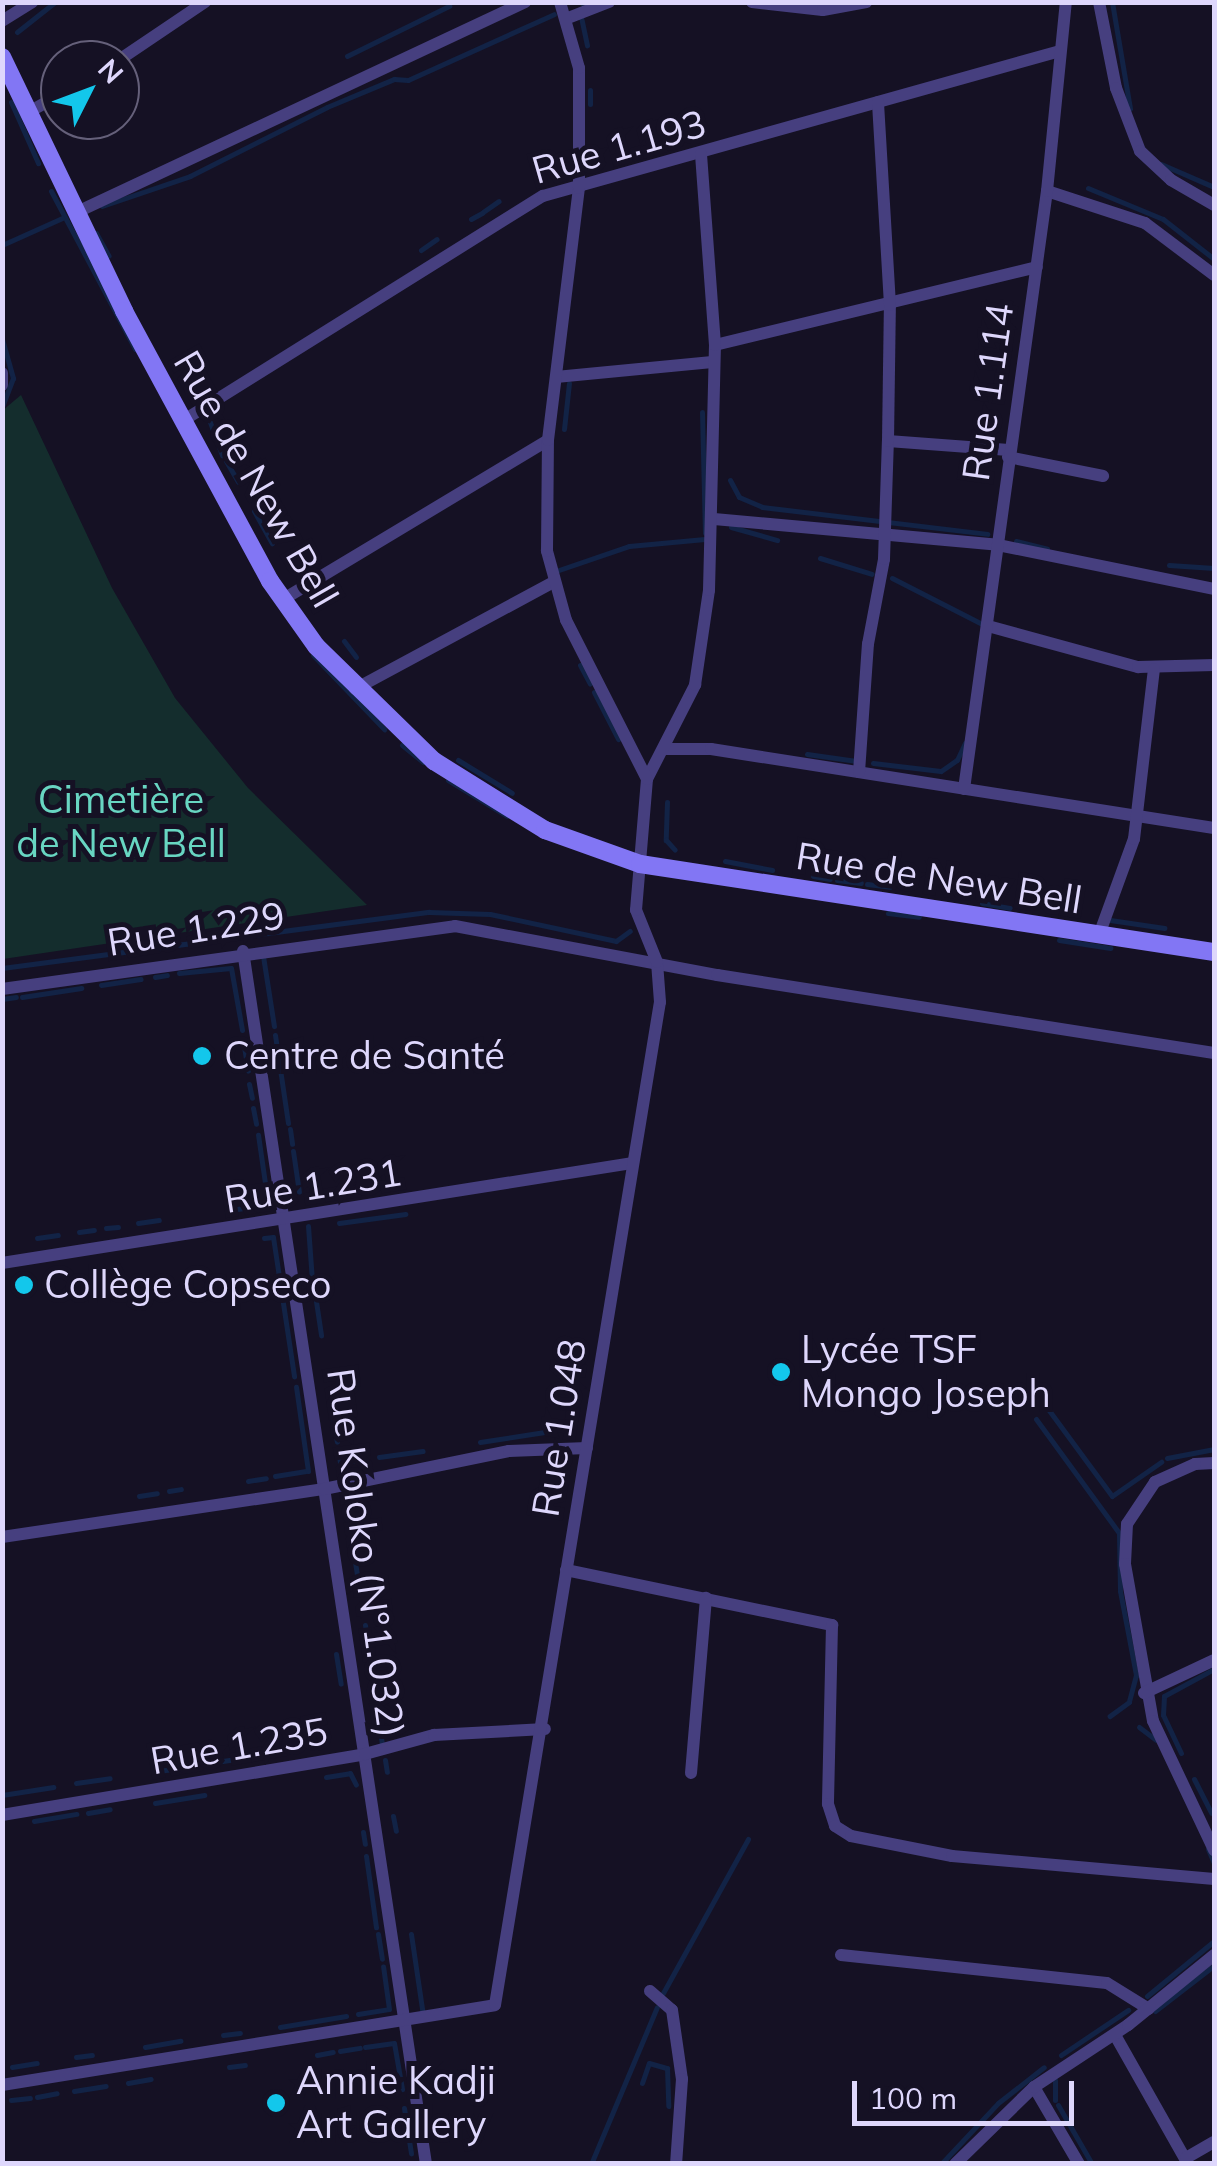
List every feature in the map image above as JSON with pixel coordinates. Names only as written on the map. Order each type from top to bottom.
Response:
[{"type":"main road","name":"Rue de New Bell","points":[[2,57],[74,213],[282,600],[355,689],[474,789],[545,830],[640,864],[1214,952]]},
{"type":"street","points":[[2,21],[33,2]]},
{"type":"street","points":[[140,46],[206,2]]},
{"type":"street","points":[[74,213],[525,2]]},
{"type":"street","points":[[560,2],[568,18],[581,93],[578,188],[548,440],[552,583],[647,779]]},
{"type":"street","points":[[568,18],[609,2]]},
{"type":"street","points":[[752,2],[823,10],[866,2]]},
{"type":"street","name":"Rue 1.114","points":[[964,788],[1047,191],[1066,2]]},
{"type":"street","points":[[1100,2],[1116,88],[1140,151],[1171,180],[1214,205]]},
{"type":"street","name":"Rue 1.193","points":[[184,420],[475,233],[544,196],[702,155],[1060,51]]},
{"type":"street","points":[[859,772],[868,644],[884,560],[881,534],[888,440],[890,305],[878,102]]},
{"type":"street","points":[[28,113],[40,106]]},
{"type":"street","points":[[647,779],[683,718],[699,665],[714,519],[715,345],[702,155]]},
{"type":"street","points":[[1047,191],[1145,223],[1214,275]]},
{"type":"street","points":[[715,345],[1037,266]]},
{"type":"street","points":[[556,377],[712,362]]},
{"type":"street","points":[[282,600],[548,440]]},
{"type":"street","points":[[888,440],[1008,454],[1102,476]]},
{"type":"street","points":[[714,519],[998,546],[1214,589]]},
{"type":"street","points":[[355,689],[552,583]]},
{"type":"street","points":[[988,626],[1154,669],[1214,665]]},
{"type":"street","points":[[1099,935],[1130,850],[1154,669]]},
{"type":"street","points":[[664,749],[712,749],[1092,812],[1136,811],[1214,828]]},
{"type":"street","name":"Rue 1.048","points":[[404,2020],[495,2005],[545,1729],[566,1570],[660,1002],[657,962],[636,910],[647,779]]},
{"type":"street","name":"Rue 1.229","points":[[2,988],[398,930],[484,929],[657,962],[1214,1053]]},
{"type":"street","name":"Rue Koloko (N°1.032)","points":[[243,951],[288,1222],[324,1489],[426,2164]]},
{"type":"street","name":"Rue 1.231","points":[[2,1264],[288,1222],[632,1163]]},
{"type":"street","points":[[2,1537],[324,1489],[508,1452],[587,1448]]},
{"type":"street","points":[[1214,1463],[1169,1472],[1140,1498],[1127,1524],[1126,1593],[1144,1692],[1214,1850]]},
{"type":"street","points":[[566,1570],[832,1624],[828,1804],[836,1826],[850,1836],[952,1856],[1214,1879]]},
{"type":"street","points":[[691,1774],[706,1598]]},
{"type":"street","points":[[1144,1692],[1214,1660]]},
{"type":"street","name":"Rue 1.235","points":[[2,1815],[365,1754],[434,1734],[545,1729]]},
{"type":"street","points":[[841,1956],[1107,1983],[1150,2009]]},
{"type":"street","points":[[956,2164],[1034,2087],[1115,2035],[1213,1961]]},
{"type":"street","points":[[650,1991],[672,2010],[682,2080],[676,2164]]},
{"type":"street","points":[[2,2086],[404,2020]]},
{"type":"street","points":[[1115,2035],[1187,2161],[1214,2142]]},
{"type":"street","points":[[1034,2087],[1079,2164]]},
{"type":"green space","name":"Cimetière de New Bell","points":[[21,395],[112,588],[175,698],[248,788],[367,905],[3,959],[2,411]]},
{"type":"waterway","points":[[2,4],[6,2]]},
{"type":"waterway","points":[[17,32],[55,2]]},
{"type":"waterway","points":[[1112,2],[1130,108]]},
{"type":"waterway","points":[[347,56],[449,6]]},
{"type":"waterway","points":[[102,206],[190,176],[327,107],[394,79],[408,80],[554,14]]},
{"type":"waterway","points":[[581,17],[587,45]]},
{"type":"waterway","points":[[590,90],[590,104]]},
{"type":"waterway","points":[[11,102],[38,163]]},
{"type":"waterway","points":[[1161,164],[1214,187]]},
{"type":"waterway","points":[[1088,188],[1163,219],[1214,259]]},
{"type":"waterway","points":[[51,191],[135,349]]},
{"type":"waterway","points":[[483,212],[499,201]]},
{"type":"waterway","points":[[471,219],[482,213]]},
{"type":"waterway","points":[[2,245],[62,218]]},
{"type":"waterway","points":[[96,233],[109,256]]},
{"type":"waterway","points":[[421,250],[437,239]]},
{"type":"waterway","points":[[2,339],[13,378],[2,406]]},
{"type":"waterway","points":[[564,429],[569,383]]},
{"type":"waterway","points":[[702,412],[705,533]]},
{"type":"waterway","points":[[207,414],[222,455]]},
{"type":"waterway","points":[[226,461],[238,482]]},
{"type":"waterway","points":[[730,480],[739,497],[762,507],[987,534]]},
{"type":"waterway","points":[[254,511],[272,543]]},
{"type":"waterway","points":[[731,527],[777,540]]},
{"type":"waterway","points":[[553,572],[629,546],[705,539]]},
{"type":"waterway","points":[[1016,541],[1047,549]]},
{"type":"waterway","points":[[820,558],[872,574]]},
{"type":"waterway","points":[[1169,565],[1214,568]]},
{"type":"waterway","points":[[892,578],[980,623]]},
{"type":"waterway","points":[[344,641],[356,657]]},
{"type":"waterway","points":[[313,655],[384,729]]},
{"type":"waterway","points":[[580,665],[590,684]]},
{"type":"waterway","points":[[594,692],[618,739]]},
{"type":"waterway","points":[[873,763],[941,771],[957,760],[965,743]]},
{"type":"waterway","points":[[402,745],[423,762]]},
{"type":"waterway","points":[[807,754],[857,761]]},
{"type":"waterway","points":[[458,760],[512,793]]},
{"type":"waterway","points":[[448,780],[507,816]]},
{"type":"waterway","points":[[667,802],[666,840],[675,850]]},
{"type":"waterway","points":[[725,861],[772,870]]},
{"type":"waterway","points":[[813,876],[830,879]]},
{"type":"waterway","points":[[837,880],[861,883]]},
{"type":"waterway","points":[[867,884],[890,887]]},
{"type":"waterway","points":[[982,903],[1010,908]]},
{"type":"waterway","points":[[2,968],[429,912],[490,914],[616,941],[630,931]]},
{"type":"waterway","points":[[888,913],[919,917]]},
{"type":"waterway","points":[[1110,920],[1164,928]]},
{"type":"waterway","points":[[1059,940],[1110,948]]},
{"type":"waterway","points":[[263,956],[274,1026]]},
{"type":"waterway","points":[[179,973],[231,968],[242,1030]]},
{"type":"waterway","points":[[155,977],[167,975]]},
{"type":"waterway","points":[[101,985],[141,979]]},
{"type":"waterway","points":[[22,997],[81,988]]},
{"type":"waterway","points":[[2,999],[16,997]]},
{"type":"waterway","points":[[275,1035],[288,1123]]},
{"type":"waterway","points":[[243,1040],[248,1071]]},
{"type":"waterway","points":[[249,1084],[252,1098]]},
{"type":"waterway","points":[[253,1108],[256,1124]]},
{"type":"waterway","points":[[290,1129],[292,1144]]},
{"type":"waterway","points":[[231,1210],[268,1204],[258,1135]]},
{"type":"waterway","points":[[293,1151],[299,1192]]},
{"type":"waterway","points":[[339,1223],[405,1214]]},
{"type":"waterway","points":[[138,1223],[159,1220]]},
{"type":"waterway","points":[[308,1226],[312,1281]]},
{"type":"waterway","points":[[106,1228],[118,1227]]},
{"type":"waterway","points":[[79,1232],[94,1230]]},
{"type":"waterway","points":[[37,1238],[58,1235]]},
{"type":"waterway","points":[[264,1238],[273,1237],[294,1376]]},
{"type":"waterway","points":[[314,1288],[321,1335]]},
{"type":"waterway","points":[[275,1476],[308,1471],[296,1387]]},
{"type":"waterway","points":[[1048,1409],[1112,1496],[1161,1462]]},
{"type":"waterway","points":[[332,1411],[337,1442]]},
{"type":"waterway","points":[[1036,1419],[1119,1533],[1120,1591],[1136,1675],[1129,1702],[1110,1716]]},
{"type":"waterway","points":[[480,1442],[551,1431]]},
{"type":"waterway","points":[[1167,1458],[1214,1449]]},
{"type":"waterway","points":[[338,1451],[342,1474]]},
{"type":"waterway","points":[[379,1457],[423,1451]]},
{"type":"waterway","points":[[343,1462],[361,1460]]},
{"type":"waterway","points":[[248,1481],[266,1478]]},
{"type":"waterway","points":[[169,1491],[181,1489]]},
{"type":"waterway","points":[[344,1489],[358,1582]]},
{"type":"waterway","points":[[139,1496],[157,1493]]},
{"type":"waterway","points":[[365,1625],[382,1745]]},
{"type":"waterway","points":[[336,1654],[341,1684]]},
{"type":"waterway","points":[[1181,1753],[1163,1715],[1164,1696],[1214,1669]]},
{"type":"waterway","points":[[1139,1727],[1156,1740]]},
{"type":"waterway","points":[[209,1763],[250,1757]]},
{"type":"waterway","points":[[385,1760],[387,1772]]},
{"type":"waterway","points":[[159,1771],[199,1765]]},
{"type":"waterway","points":[[326,1777],[350,1773],[356,1785]]},
{"type":"waterway","points":[[76,1783],[110,1778]]},
{"type":"waterway","points":[[1194,1779],[1211,1813]]},
{"type":"waterway","points":[[2,1795],[53,1787]]},
{"type":"waterway","points":[[155,1803],[204,1795]]},
{"type":"waterway","points":[[88,1813],[110,1809]]},
{"type":"waterway","points":[[34,1821],[76,1814]]},
{"type":"waterway","points":[[393,1816],[396,1831]]},
{"type":"waterway","points":[[363,1832],[365,1844]]},
{"type":"waterway","points":[[663,1993],[748,1839]]},
{"type":"waterway","points":[[1208,1849],[1214,1863]]},
{"type":"waterway","points":[[366,1856],[376,1927]]},
{"type":"waterway","points":[[378,1934],[382,1959]]},
{"type":"waterway","points":[[411,1934],[423,2015]]},
{"type":"waterway","points":[[1147,1996],[1214,1941]]},
{"type":"waterway","points":[[358,2014],[389,2009],[383,1966]]},
{"type":"waterway","points":[[1155,2011],[1212,1967]]},
{"type":"waterway","points":[[591,2164],[657,2007]]},
{"type":"waterway","points":[[1061,2055],[1128,2010]]},
{"type":"waterway","points":[[280,2027],[346,2016]]},
{"type":"waterway","points":[[223,2035],[240,2033]]},
{"type":"waterway","points":[[145,2047],[180,2041]]},
{"type":"waterway","points":[[365,2047],[394,2043],[402,2089]]},
{"type":"waterway","points":[[340,2051],[360,2048]]},
{"type":"waterway","points":[[317,2055],[333,2052]]},
{"type":"waterway","points":[[76,2057],[92,2055]]},
{"type":"waterway","points":[[12,2067],[37,2063]]},
{"type":"waterway","points":[[642,2083],[649,2063],[667,2068],[668,2106]]},
{"type":"waterway","points":[[229,2067],[245,2065]]},
{"type":"waterway","points":[[941,2164],[998,2103],[1044,2067]]},
{"type":"waterway","points":[[128,2083],[151,2079]]},
{"type":"waterway","points":[[1055,2080],[1055,2100]]},
{"type":"waterway","points":[[74,2091],[106,2086]]},
{"type":"waterway","points":[[37,2097],[57,2093]]},
{"type":"waterway","points":[[11,2100],[30,2098]]},
{"type":"waterway","points":[[1058,2105],[1092,2164]]},
{"type":"waterway","points":[[404,2108],[411,2153]]},
{"type":"place","name":"Centre de Santé","points":[[202,1056]]},
{"type":"place","name":"Collège Copseco","points":[[24,1285]]},
{"type":"place","name":"Lycée TSF Mongo Joseph","points":[[781,1372]]},
{"type":"place","name":"Annie Kadji Art Gallery","points":[[276,2103]]}]
